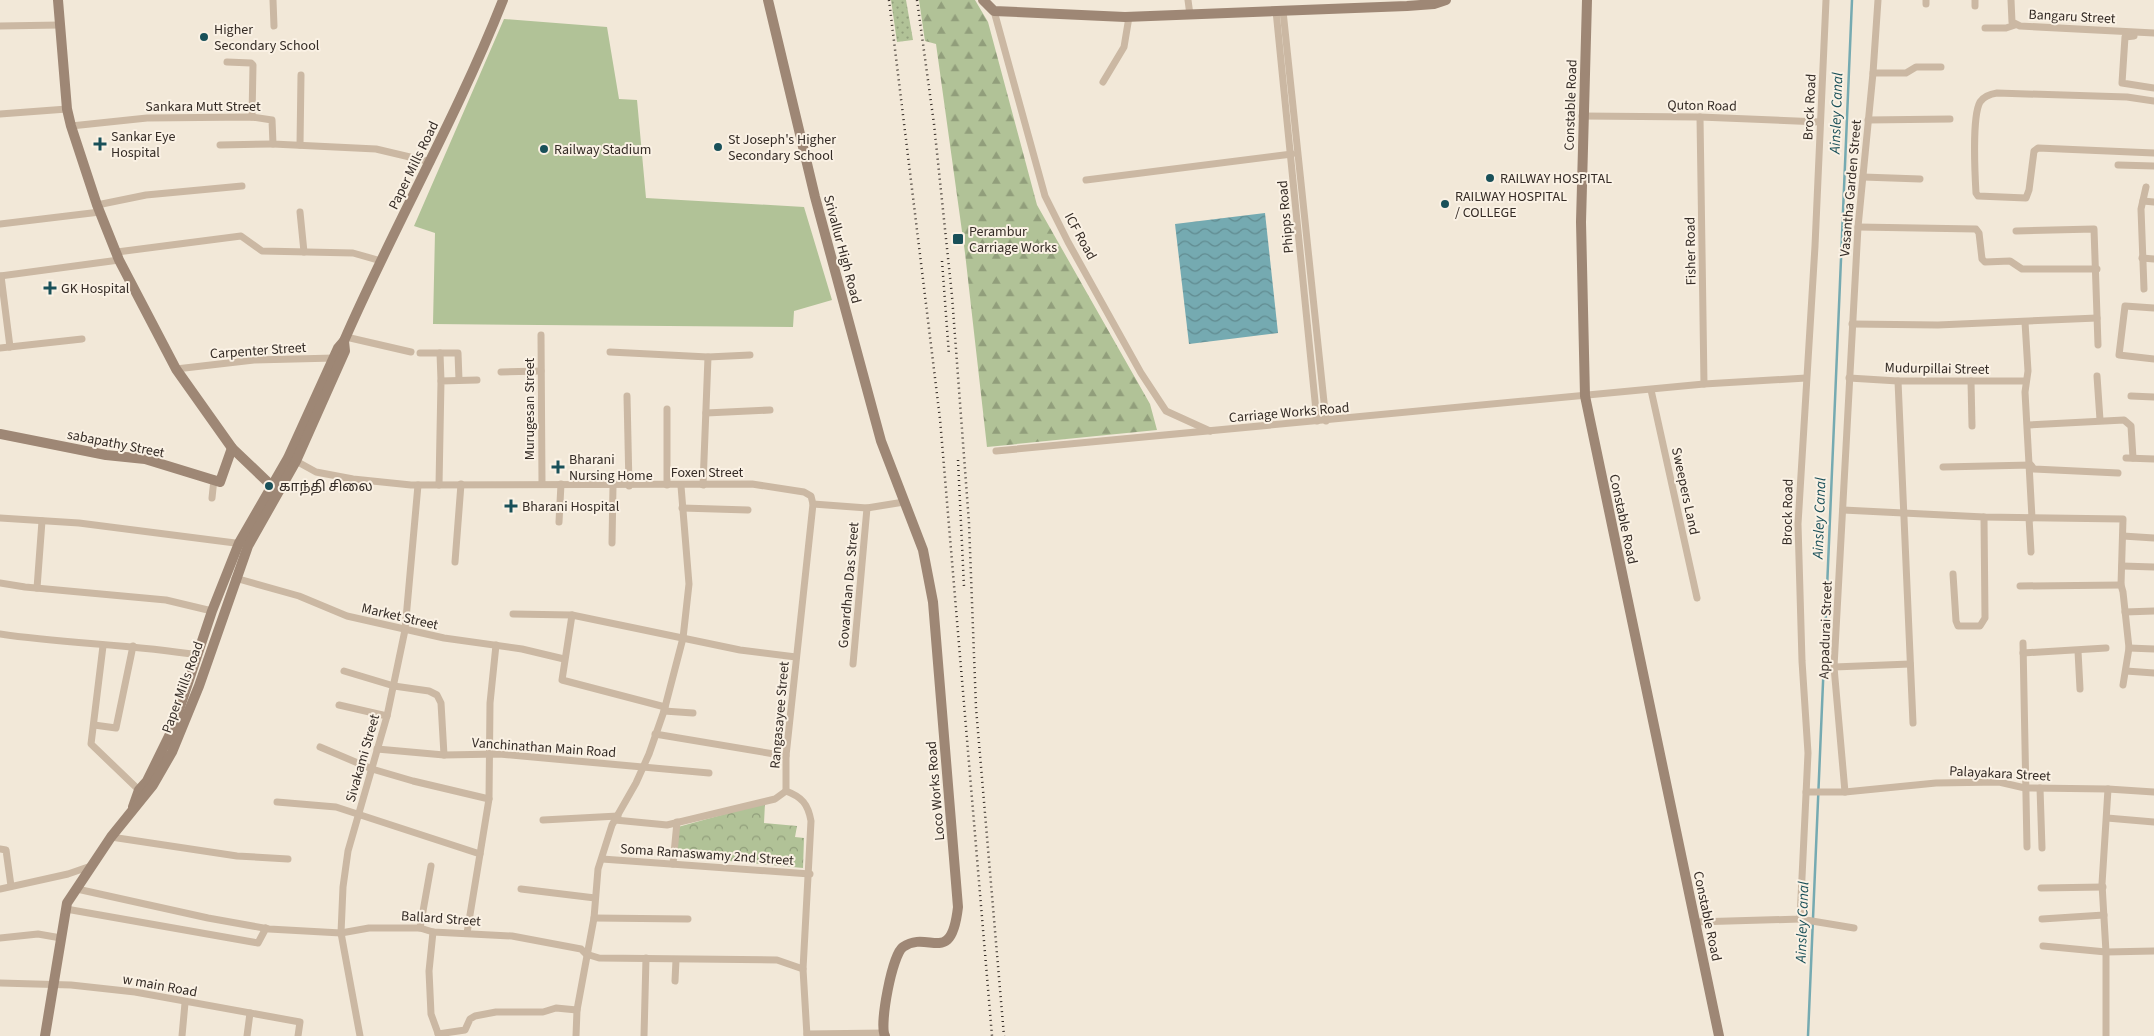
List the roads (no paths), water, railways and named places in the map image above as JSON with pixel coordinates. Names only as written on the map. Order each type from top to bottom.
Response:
[{"type":"street","points":[[58,0],[67,109],[98,208],[118,256],[176,370],[232,448],[275,489]]},
{"type":"street","points":[[273,0],[274,26]]},
{"type":"street","name":"Paper Mills Road","points":[[275,489],[288,458],[338,359],[345,351],[345,339],[466,88],[503,0]]},
{"type":"street","name":"Srivallur High Road","points":[[768,0],[815,197],[876,422],[904,502]]},
{"type":"street","points":[[983,0],[994,11],[1129,17],[1280,11],[1385,3],[1434,4],[1446,0]]},
{"type":"street","points":[[992,0],[994,11]]},
{"type":"street","points":[[1188,0],[1190,15]]},
{"type":"street","name":"Constable Road","points":[[1587,0],[1582,116],[1581,304],[1584,396],[1719,1036]]},
{"type":"street","name":"Brock Road","points":[[1800,919],[1808,753],[1802,661],[1798,524],[1815,246],[1826,0]]},
{"type":"street","name":"Vasantha Garden Street","points":[[1849,378],[1858,227],[1878,0]]},
{"type":"street","name":"Bangaru Street","points":[[2011,0],[2011,17],[2015,25],[2154,32]]},
{"type":"street","name":"ICF Road","points":[[994,11],[1045,196],[1068,242],[1141,373],[1166,411],[1212,431]]},
{"type":"street","name":"Phipps Road","points":[[1280,11],[1318,421]]},
{"type":"street","name":"Phipps Road","points":[[1280,11],[1326,421]]},
{"type":"street","points":[[1104,82],[1124,47],[1129,17]]},
{"type":"street","points":[[0,26],[60,25]]},
{"type":"street","points":[[1984,28],[2006,28],[2015,25]]},
{"type":"street","points":[[2154,37],[2126,37],[2122,81],[2125,84],[2154,88]]},
{"type":"street","points":[[227,62],[251,63],[253,65],[252,116]]},
{"type":"street","points":[[1873,73],[1906,73],[1916,67],[1941,67]]},
{"type":"street","points":[[300,145],[301,75]]},
{"type":"street","points":[[2154,101],[2127,97],[1997,93],[1984,98],[1978,105],[1975,147],[1976,194],[1978,196],[2026,198],[2029,190],[2034,153],[2038,148],[2154,153]]},
{"type":"street","points":[[0,114],[67,109]]},
{"type":"street","name":"Sankara Mutt Street","points":[[71,126],[146,118],[252,116],[272,120],[273,144]]},
{"type":"street","name":"Quton Road","points":[[1582,116],[1700,117],[1820,122]]},
{"type":"street","name":"Fisher Road","points":[[1700,117],[1704,384]]},
{"type":"street","points":[[1868,120],[1950,119]]},
{"type":"street","points":[[220,145],[273,144],[376,150],[431,162]]},
{"type":"street","points":[[1086,180],[1292,154]]},
{"type":"street","points":[[2118,164],[2154,166]]},
{"type":"street","points":[[1863,177],[1920,179]]},
{"type":"street","points":[[0,224],[98,208],[146,195],[242,186]]},
{"type":"street","points":[[2144,289],[2142,258],[2143,201],[2146,187]]},
{"type":"street","points":[[2143,201],[2154,202]]},
{"type":"street","points":[[300,212],[304,252]]},
{"type":"street","points":[[1858,227],[1976,229],[1979,233],[1982,259],[1985,262],[2010,261],[2022,269],[2097,269]]},
{"type":"street","points":[[2016,231],[2094,229],[2097,269],[2098,345]]},
{"type":"street","points":[[10,347],[1,276],[241,236],[262,251],[353,253],[381,261]]},
{"type":"street","points":[[2142,258],[2154,259]]},
{"type":"street","points":[[2154,308],[2125,306],[2119,354],[2154,359]]},
{"type":"street","points":[[1852,324],[1938,325],[2098,318]]},
{"type":"street","points":[[2025,322],[2028,371],[2025,381],[2031,465],[2031,552]]},
{"type":"street","name":"Murugesan Street","points":[[541,335],[542,483]]},
{"type":"street","points":[[0,348],[82,339]]},
{"type":"street","points":[[345,339],[411,352]]},
{"type":"street","points":[[420,352],[458,353],[459,380]]},
{"type":"street","points":[[610,352],[708,357],[750,355]]},
{"type":"street","points":[[439,485],[440,353]]},
{"type":"street","points":[[703,485],[708,357]]},
{"type":"street","name":"Paper Mills Road","points":[[142,792],[153,785],[172,752],[186,719],[235,578],[243,542],[275,489],[296,460],[338,359]]},
{"type":"street","name":"Carpenter Street","points":[[176,370],[254,360],[338,359]]},
{"type":"street","points":[[501,372],[541,371]]},
{"type":"street","points":[[2097,376],[2100,420]]},
{"type":"street","points":[[1584,396],[1704,384],[1806,378]]},
{"type":"street","name":"Mudurpillai Street","points":[[1849,378],[1898,381],[2025,381]]},
{"type":"street","name":"Appadurai Street","points":[[1845,792],[1834,668],[1849,378]]},
{"type":"street","points":[[441,381],[477,380]]},
{"type":"street","points":[[1898,381],[1902,514],[1913,723]]},
{"type":"street","points":[[1971,381],[1972,426]]},
{"type":"street","name":"Sweepers Land","points":[[1651,390],[1697,598]]},
{"type":"street","points":[[626,396],[629,486]]},
{"type":"street","name":"Carriage Works Road","points":[[996,451],[1584,396]]},
{"type":"street","points":[[2131,396],[2154,397]]},
{"type":"street","points":[[667,409],[667,484]]},
{"type":"street","points":[[706,413],[770,410]]},
{"type":"street","points":[[2028,425],[2100,420],[2128,421],[2131,426],[2130,458],[2154,459]]},
{"type":"street","name":"sabapathy Street","points":[[0,434],[106,455],[144,459],[214,479]]},
{"type":"street","points":[[212,498],[214,479],[220,482],[223,480],[232,448]]},
{"type":"street","name":"Foxen Street","points":[[296,460],[316,472],[418,485],[542,483],[613,486],[667,484],[681,486],[752,484],[804,492],[810,496],[813,504]]},
{"type":"street","points":[[1943,467],[2031,465],[2034,469],[2118,472]]},
{"type":"street","points":[[455,562],[461,484]]},
{"type":"street","points":[[559,522],[560,484]]},
{"type":"street","name":"Sivakami Street","points":[[360,1036],[341,933],[343,888],[348,851],[387,716],[405,630],[418,485]]},
{"type":"street","points":[[612,543],[613,486]]},
{"type":"street","points":[[576,1036],[577,1010],[594,918],[598,869],[606,841],[616,818],[643,767],[664,709],[683,638],[689,584],[681,486]]},
{"type":"street","points":[[813,504],[866,508],[904,502]]},
{"type":"street","name":"Loco Works Road","points":[[884,1034],[894,960],[902,948],[912,943],[937,944],[948,940],[956,928],[958,907],[932,602],[923,550],[904,502]]},
{"type":"street","name":"Rangasayee Street","points":[[786,791],[786,756],[813,504]]},
{"type":"street","points":[[682,508],[748,510]]},
{"type":"street","name":"Govardhan Das Street","points":[[853,664],[866,508]]},
{"type":"street","points":[[1842,510],[1984,517],[2120,517],[2124,522],[2121,585],[2126,612],[2129,648],[2123,685]]},
{"type":"street","points":[[1953,574],[1956,621],[1958,626],[1980,626],[1985,618],[1984,517]]},
{"type":"street","points":[[0,518],[79,523],[243,542],[212,611],[173,728],[142,792],[133,808],[111,837],[67,903],[45,1036]]},
{"type":"street","points":[[37,588],[42,521]]},
{"type":"street","points":[[2123,536],[2154,538]]},
{"type":"street","points":[[2122,566],[2154,567]]},
{"type":"street","name":"Market Street","points":[[235,578],[299,596],[347,616],[405,630],[496,645],[564,660]]},
{"type":"street","points":[[0,583],[166,600],[212,611]]},
{"type":"street","points":[[2020,586],[2121,585]]},
{"type":"street","points":[[2126,612],[2154,611]]},
{"type":"street","points":[[513,614],[572,616],[740,650],[796,657]]},
{"type":"street","points":[[572,616],[561,676],[563,681],[664,709],[692,713]]},
{"type":"street","points":[[0,634],[103,646],[133,646],[197,655]]},
{"type":"street","points":[[2023,643],[2027,847]]},
{"type":"street","points":[[468,933],[489,799],[491,755],[490,696],[496,645]]},
{"type":"street","points":[[103,646],[91,744],[142,792]]},
{"type":"street","points":[[94,725],[116,728],[133,646]]},
{"type":"street","points":[[2023,653],[2106,648]]},
{"type":"street","points":[[2129,648],[2154,649]]},
{"type":"street","points":[[2078,651],[2080,689]]},
{"type":"street","points":[[1834,668],[1910,664]]},
{"type":"street","points":[[344,671],[394,686],[429,691],[437,695],[441,703],[444,756]]},
{"type":"street","points":[[2126,671],[2154,673]]},
{"type":"street","points":[[339,705],[387,716]]},
{"type":"street","points":[[655,734],[786,756]]},
{"type":"street","points":[[320,747],[372,769],[489,799]]},
{"type":"street","name":"Vanchinathan Main Road","points":[[377,749],[444,756],[491,755],[709,773]]},
{"type":"street","name":"Palayakara Street","points":[[1806,792],[1845,792],[1936,783],[1999,782],[2025,788],[2108,789],[2154,792]]},
{"type":"street","points":[[2040,788],[2042,848]]},
{"type":"street","points":[[2106,1036],[2106,952],[2103,887],[2108,789]]},
{"type":"street","points":[[542,820],[616,818],[667,825],[775,799],[786,791],[797,795],[809,807],[811,821],[810,874],[803,969],[807,1035],[884,1034]]},
{"type":"street","points":[[277,802],[336,807],[480,854]]},
{"type":"street","points":[[2108,818],[2154,822]]},
{"type":"street","points":[[673,864],[677,822]]},
{"type":"street","points":[[111,837],[237,856],[288,859]]},
{"type":"street","points":[[0,849],[6,850],[11,886]]},
{"type":"street","name":"Soma Ramaswamy 2nd Street","points":[[602,859],[810,874]]},
{"type":"street","points":[[0,889],[68,874],[92,865]]},
{"type":"street","points":[[420,928],[431,866]]},
{"type":"street","points":[[2041,888],[2103,887]]},
{"type":"street","name":"Ballard Street","points":[[77,889],[266,928],[341,933],[369,928],[420,928],[433,932],[512,936],[581,949],[586,954],[599,958],[777,960],[803,969]]},
{"type":"street","points":[[521,889],[595,898]]},
{"type":"street","points":[[66,910],[258,943],[266,928]]},
{"type":"street","points":[[2042,919],[2104,915]]},
{"type":"street","points":[[594,918],[688,919]]},
{"type":"street","points":[[1694,922],[1800,919],[1854,928]]},
{"type":"street","points":[[433,932],[428,971],[432,1014],[438,1035],[465,1030],[470,1019],[475,1016],[496,1012],[544,1012],[556,1008],[577,1010]]},
{"type":"street","points":[[0,938],[38,934],[61,938]]},
{"type":"street","points":[[2043,946],[2106,952],[2154,951]]},
{"type":"street","points":[[644,1036],[646,958]]},
{"type":"street","points":[[675,981],[676,960]]},
{"type":"street","name":"w main Road","points":[[0,983],[54,984],[135,992],[185,1003],[300,1022],[298,1036]]},
{"type":"street","points":[[182,1036],[185,1003]]},
{"type":"street","points":[[247,1036],[250,1013]]},
{"type":"water","points":[[1265,213],[1278,333],[1189,344],[1175,224]]},
{"type":"waterway","name":"Ainsley Canal","points":[[1808,1036],[1852,0]]},
{"type":"railway","points":[[889,0],[940,419],[992,1036]]},
{"type":"railway","points":[[917,0],[934,124],[952,296],[969,523],[976,708],[1004,1036]]},
{"type":"railway","points":[[942,261],[949,355]]},
{"type":"railway","points":[[958,460],[964,587]]},
{"type":"place","name":"Higher Secondary School","points":[[204,37]]},
{"type":"place","name":"Sankar Eye Hospital","points":[[100,144]]},
{"type":"place","name":"St Joseph's Higher Secondary School","points":[[718,147]]},
{"type":"place","name":"Railway Stadium","points":[[544,149]]},
{"type":"place","name":"RAILWAY HOSPITAL","points":[[1490,178]]},
{"type":"place","name":"RAILWAY HOSPITAL / COLLEGE","points":[[1445,204]]},
{"type":"place","name":"Perambur Carriage Works","points":[[958,239]]},
{"type":"place","name":"GK Hospital","points":[[50,288]]},
{"type":"place","name":"Bharani Nursing Home","points":[[558,467]]},
{"type":"place","name":"காந்தி சிலை","points":[[269,486]]},
{"type":"place","name":"Bharani Hospital","points":[[511,506]]}]
